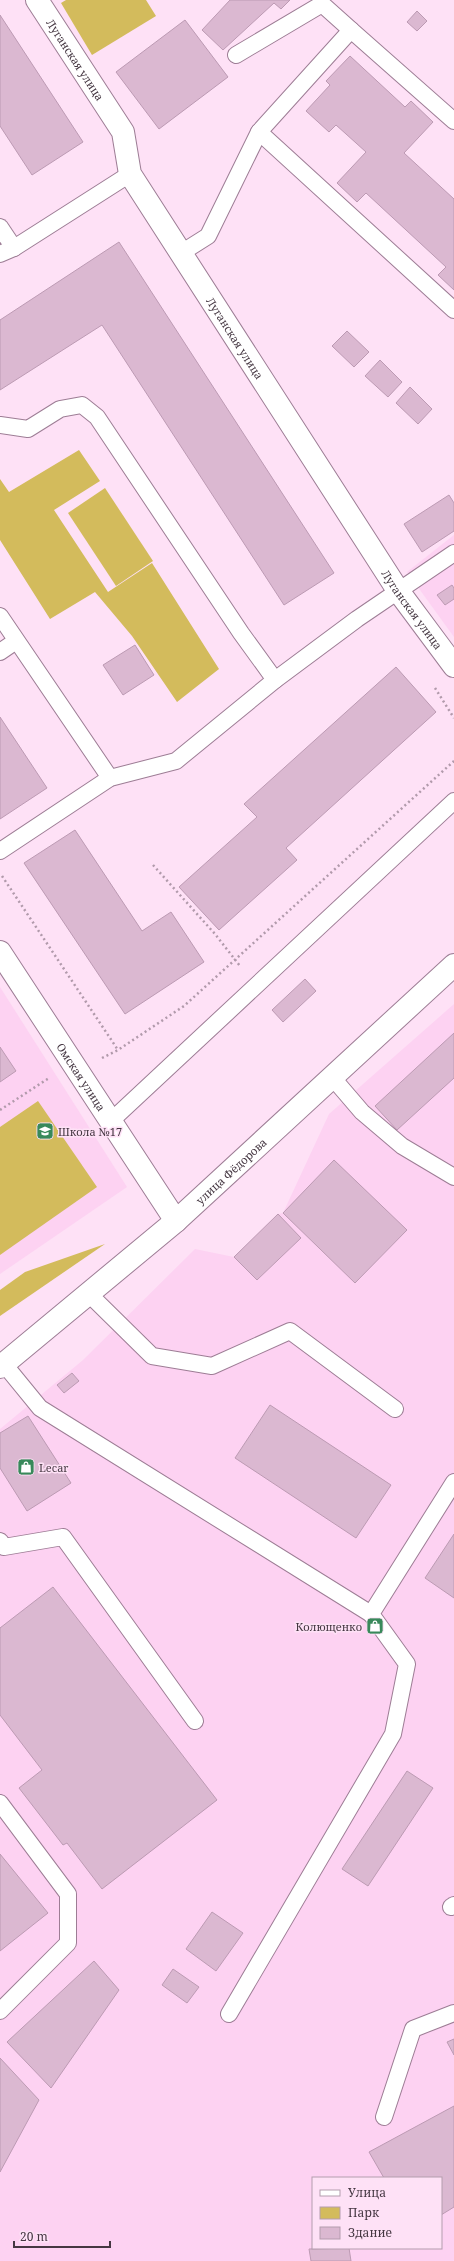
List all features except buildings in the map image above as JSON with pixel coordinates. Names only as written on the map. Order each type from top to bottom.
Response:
[{"type":"street","name":"Луганская улица","points":[[37,0],[123,132],[130,174],[400,592],[454,666]]},
{"type":"street","name":"Омская улица","points":[[0,952],[112,1120],[176,1221]]},
{"type":"street","name":"улица Фёдорова","points":[[2,1366],[176,1221],[454,965]]},
{"type":"lane","points":[[236,55],[322,4],[454,121]]},
{"type":"lane","points":[[181,253],[208,236],[259,132],[352,30]]},
{"type":"lane","points":[[259,132],[454,310]]},
{"type":"lane","points":[[0,227],[7,251],[130,174]]},
{"type":"lane","points":[[0,425],[28,429],[60,409],[82,404],[97,417],[237,627],[275,680]]},
{"type":"lane","points":[[0,852],[110,778],[176,761],[275,680],[356,619],[400,592],[454,554]]},
{"type":"lane","points":[[0,616],[16,642],[110,778]]},
{"type":"lane","points":[[0,652],[16,642]]},
{"type":"lane","points":[[112,1120],[454,801]]},
{"type":"lane","points":[[332,1077],[362,1112],[397,1141],[454,1176]]},
{"type":"lane","points":[[89,1294],[152,1356],[212,1366],[290,1330],[395,1409]]},
{"type":"lane","points":[[2,1366],[40,1408],[371,1614],[407,1664],[393,1734],[230,2014]]},
{"type":"lane","points":[[371,1614],[454,1482]]},
{"type":"lane","points":[[1,1546],[63,1536],[195,1721]]},
{"type":"lane","points":[[0,1803],[68,1894],[68,1942],[3,2003]]},
{"type":"lane","points":[[384,2117],[413,2029],[454,2013]]},
{"type":"path","points":[[0,1110],[55,1075],[78,1070],[118,1050],[184,1006],[454,761]]},
{"type":"path","points":[[152,865],[257,986]]},
{"type":"path","points":[[0,872],[118,1050]]},
{"type":"shaded area","points":[[454,535],[454,637],[407,572]]},
{"type":"shaded area","name":"Школа №17","points":[[0,987],[127,1187],[0,1274]]},
{"type":"shaded area","points":[[454,1004],[454,2261],[0,2261],[0,1429],[83,1360],[195,1249],[234,1257],[278,1214],[283,1213],[329,1114]]},
{"type":"green space","points":[[66,0],[146,0],[156,16],[92,55],[61,3]]},
{"type":"green space","points":[[79,450],[100,481],[54,510],[108,592],[152,563],[219,669],[177,702],[132,636],[95,592],[50,619],[0,540],[0,479],[9,492]]},
{"type":"green space","points":[[105,488],[153,561],[116,586],[68,513]]},
{"type":"green space","points":[[38,1101],[97,1187],[0,1255],[0,1127]]},
{"type":"green space","points":[[105,1244],[0,1316],[0,1290],[25,1272]]},
{"type":"place","name":"Школа №17","points":[[45,1131]]},
{"type":"place","name":"Lecar","points":[[26,1467]]},
{"type":"place","name":"Колющенко","points":[[375,1626]]}]
